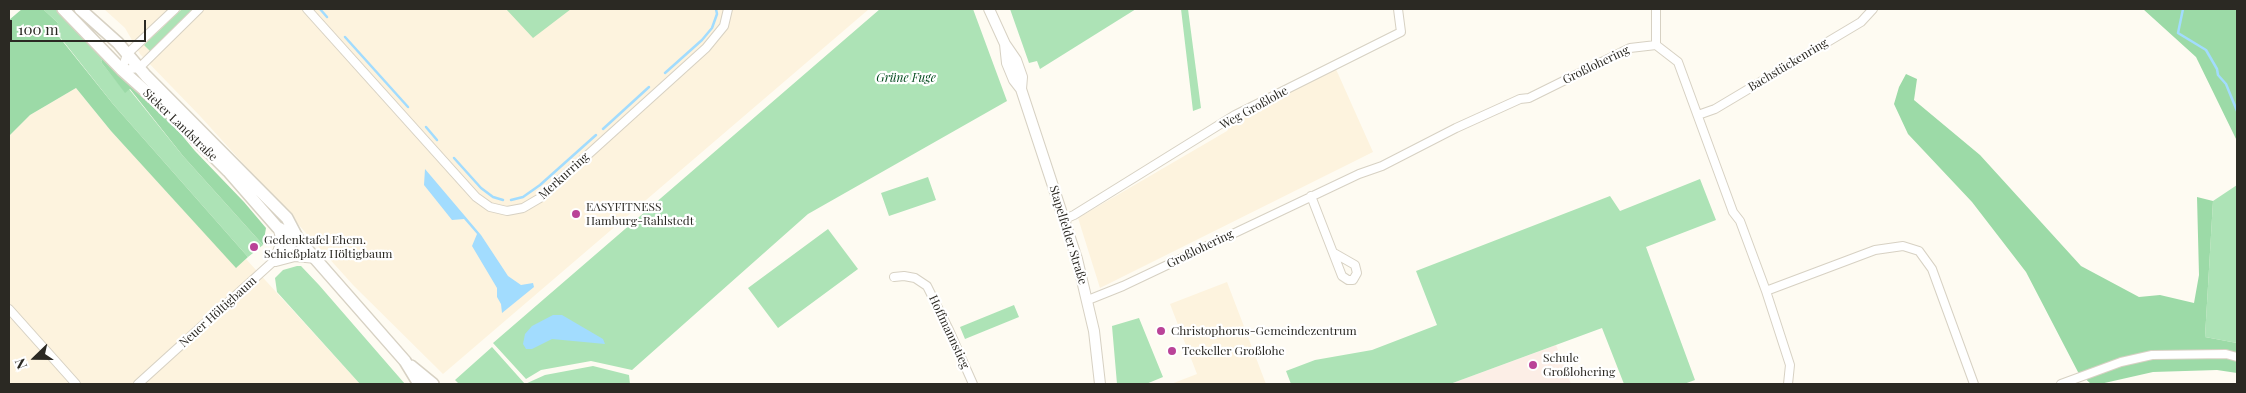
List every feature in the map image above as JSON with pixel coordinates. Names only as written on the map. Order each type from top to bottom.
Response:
[{"type":"main road","name":"Sieker Landstraße","points":[[63,9],[122,70],[172,115],[228,171],[277,227],[298,239]]},
{"type":"main road","name":"Sieker Landstraße","points":[[80,9],[127,54],[287,218],[298,239],[404,361],[419,384]]},
{"type":"main road","name":"Sieker Landstraße","points":[[404,361],[433,384]]},
{"type":"street","points":[[175,9],[127,54],[122,70],[139,68],[199,9]]},
{"type":"street","name":"Merkurring","points":[[307,9],[476,198],[490,207],[507,211],[523,208],[540,198],[706,48],[724,26],[728,9]]},
{"type":"street","name":"Stapelfelder Straße","points":[[990,9],[1005,44],[1010,72],[1021,88],[1064,218],[1088,300],[1100,384]]},
{"type":"street","name":"Weg Großlohe","points":[[1064,218],[1074,215],[1235,115],[1402,32],[1398,9]]},
{"type":"street","points":[[1656,9],[1656,46],[1678,62],[1733,212],[1740,221],[1766,291],[1790,365],[1788,384]]},
{"type":"street","name":"Bachstückenring","points":[[1698,115],[1714,109],[1856,25],[1868,16],[1873,9]]},
{"type":"street","name":"Großlohering","points":[[1088,300],[1123,286],[1360,174],[1382,166],[1456,128],[1520,99],[1529,98],[1630,48],[1656,46]]},
{"type":"street","points":[[1312,196],[1334,253]]},
{"type":"street","points":[[269,265],[280,249],[281,241],[277,227]]},
{"type":"street","name":"Neuer Höltigbaum","points":[[138,384],[298,239]]},
{"type":"street","points":[[1766,291],[1875,250],[1903,246],[1920,252],[1932,269],[1974,384]]},
{"type":"street","points":[[269,265],[289,258],[316,259]]},
{"type":"street","name":"Hoffmannstieg","points":[[894,277],[915,278],[927,286],[973,384]]},
{"type":"street","points":[[9,309],[76,384]]},
{"type":"street","points":[[2061,384],[2121,362],[2152,355],[2226,354],[2237,357]]},
{"type":"shaded area","points":[[104,9],[869,9],[443,374],[354,286],[200,116],[140,54],[125,28]]},
{"type":"shaded area","points":[[1335,67],[1373,152],[1100,288],[1078,218],[1227,131],[1236,117]]},
{"type":"shaded area","points":[[76,88],[111,131],[236,267],[246,259],[360,384],[9,384],[9,136],[30,115]]},
{"type":"shaded area","points":[[1227,282],[1266,384],[1171,384],[1197,374],[1170,304]]},
{"type":"shaded area","name":"Schule Großlohering","points":[[1556,345],[1571,384],[1450,384]]},
{"type":"green space","points":[[22,9],[43,9],[58,23],[56,33],[113,104],[248,257],[236,268],[111,131],[76,88],[30,115],[9,136],[9,20]]},
{"type":"green space","points":[[43,9],[56,9],[103,58],[101,62],[125,92],[129,89],[183,156],[263,245],[248,257],[113,104],[56,32],[58,23]]},
{"type":"green space","points":[[182,9],[195,9],[151,52],[144,45]]},
{"type":"green space","points":[[506,9],[571,9],[533,38]]},
{"type":"green space","name":"Grüne Fuge","points":[[880,9],[973,9],[1007,101],[808,214],[632,370],[591,361],[541,370],[526,379],[493,343]]},
{"type":"green space","points":[[1010,9],[1136,9],[1040,69],[1037,61],[1029,63]]},
{"type":"green space","points":[[1181,9],[1188,9],[1201,108],[1193,111]]},
{"type":"green space","points":[[2143,9],[2237,9],[2237,141],[2196,57]]},
{"type":"green space","points":[[103,58],[165,115],[195,151],[244,202],[266,228],[263,245],[183,156],[130,89],[125,93],[101,62]]},
{"type":"green space","points":[[1906,74],[1917,79],[1914,100],[1980,155],[2081,266],[2139,297],[2160,295],[2194,303],[2199,275],[2197,197],[2213,201],[2205,337],[2237,343],[2237,373],[2217,370],[2153,372],[2100,384],[2091,384],[2078,372],[2026,272],[1972,202],[1908,134],[1894,104],[1899,87]]},
{"type":"green space","points":[[928,177],[936,200],[889,216],[881,193]]},
{"type":"green space","points":[[1700,179],[1716,220],[1646,247],[1695,380],[1684,384],[1624,384],[1602,328],[1450,384],[1291,384],[1286,371],[1315,360],[1372,350],[1437,325],[1416,271],[1610,196],[1620,211]]},
{"type":"green space","points":[[2237,185],[2237,343],[2205,337],[2213,201]]},
{"type":"green space","points":[[828,229],[858,269],[778,328],[748,288]]},
{"type":"green space","points":[[301,266],[319,285],[405,384],[360,384],[277,292],[275,278],[283,270]]},
{"type":"green space","points":[[1014,305],[1019,317],[965,339],[960,327]]},
{"type":"green space","points":[[1139,318],[1163,377],[1146,384],[1117,384],[1112,326]]},
{"type":"green space","points":[[492,347],[525,384],[459,384],[455,380]]},
{"type":"green space","points":[[593,366],[629,375],[630,384],[525,384],[545,375]]},
{"type":"water","points":[[425,169],[481,235],[508,276],[521,285],[533,283],[534,287],[502,313],[501,304],[497,297],[497,288],[472,246],[477,234],[464,219],[452,220],[424,185]]},
{"type":"water","points":[[553,315],[562,315],[603,339],[605,344],[552,339],[532,349],[526,349],[523,344],[525,334],[532,326]]},
{"type":"waterway","points":[[320,9],[327,17]]},
{"type":"waterway","points":[[665,73],[702,40],[712,28],[717,14],[716,9]]},
{"type":"waterway","points":[[2183,9],[2178,33],[2206,50],[2217,69],[2218,75],[2226,84],[2237,111]]},
{"type":"waterway","points":[[345,37],[408,107]]},
{"type":"waterway","points":[[603,129],[649,87]]},
{"type":"waterway","points":[[426,127],[437,140]]},
{"type":"waterway","points":[[511,200],[523,197],[540,185],[596,135]]},
{"type":"waterway","points":[[454,158],[481,188],[493,197],[503,200]]},
{"type":"place","name":"EASYFITNESS Hamburg-Rahlstedt","points":[[576,214]]},
{"type":"place","name":"Gedenktafel Ehem. Schießplatz Höltigbaum","points":[[254,247]]},
{"type":"place","name":"Christophorus-Gemeindezentrum","points":[[1161,331]]},
{"type":"place","name":"Teekeller Großlohe","points":[[1172,351]]},
{"type":"place","name":"Schule Großlohering","points":[[1533,365]]}]
